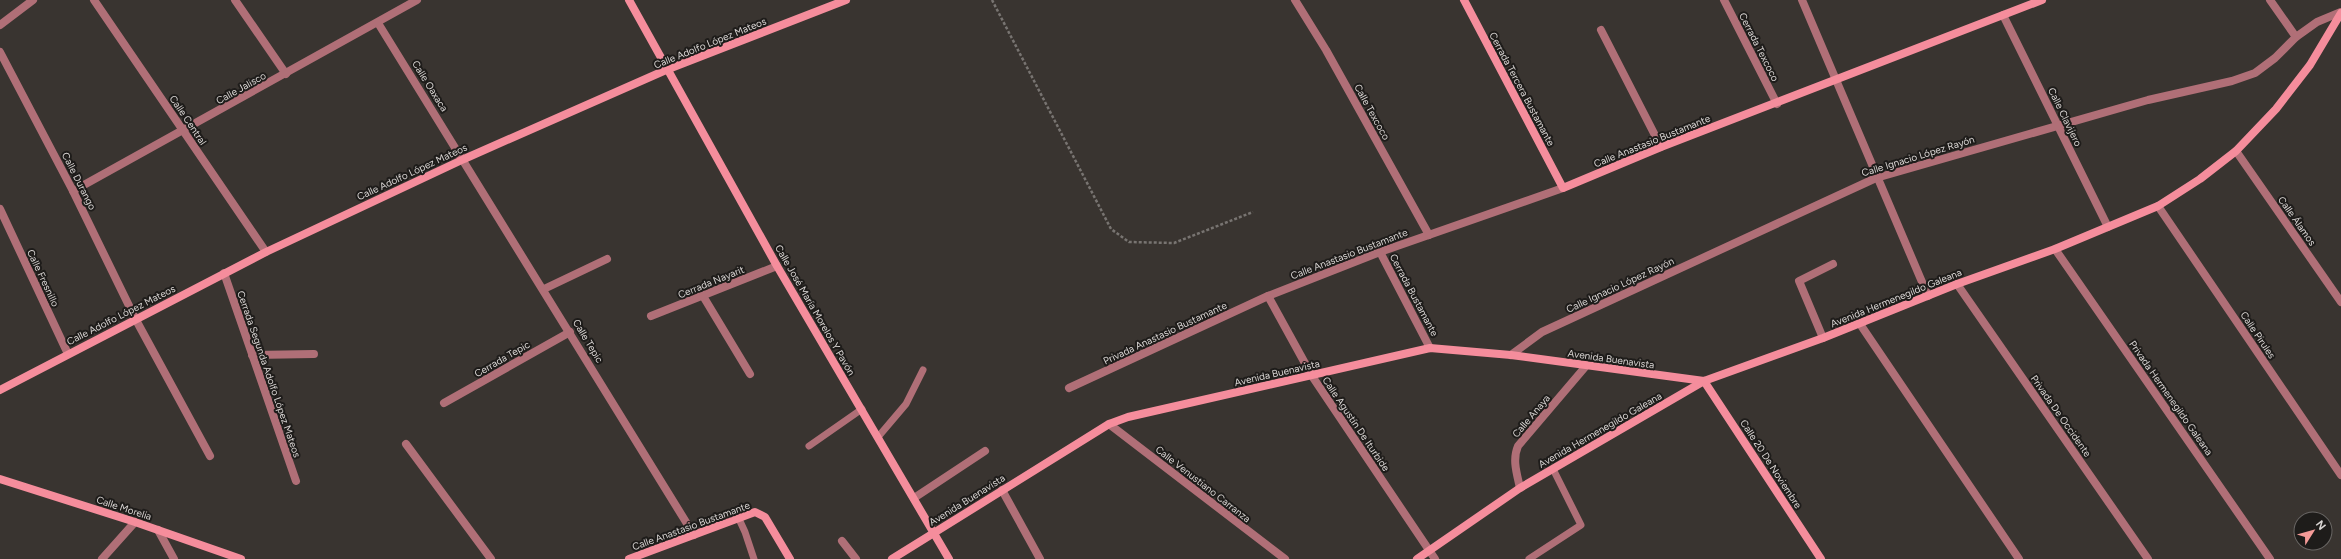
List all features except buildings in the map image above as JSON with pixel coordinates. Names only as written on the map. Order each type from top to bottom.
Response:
[{"type":"main road","name":"Calle José María Morelos Y Pavón","points":[[629,0],[666,70],[777,266],[949,559]]},
{"type":"main road","name":"Calle Adolfo López Mateos","points":[[0,390],[266,252],[464,159],[666,70],[846,0]]},
{"type":"main road","name":"Cerrada Tercera Bustamante","points":[[1464,0],[1563,188]]},
{"type":"main road","name":"Calle Anastasio Bustamante","points":[[1563,188],[1661,147],[1777,104],[2003,15],[2031,2],[2042,0]]},
{"type":"main road","name":"Avenida Hermenegildo Galeana","points":[[1417,559],[1520,488],[1704,381],[1860,324],[1957,284],[2055,249],[2158,206],[2200,179],[2236,152],[2276,109],[2310,65],[2341,13]]},
{"type":"main road","name":"Avenida Buenavista","points":[[892,559],[1109,424],[1128,416],[1312,376],[1430,348],[1511,355],[1704,381]]},
{"type":"main road","name":"Calle 20 De Noviembre","points":[[1704,381],[1821,559]]},
{"type":"main road","name":"Calle Morelia","points":[[0,479],[135,522],[241,559]]},
{"type":"main road","name":"Calle Anastasio Bustamante","points":[[629,559],[755,512],[760,513],[765,517],[790,559]]},
{"type":"street","points":[[0,25],[33,0]]},
{"type":"street","name":"Calle Central","points":[[94,0],[266,252]]},
{"type":"street","points":[[235,0],[286,74]]},
{"type":"street","name":"Calle Jalisco","points":[[73,191],[417,0]]},
{"type":"street","name":"Calle Texcoco","points":[[1295,0],[1326,50],[1429,235]]},
{"type":"street","name":"Cerrada Texcoco","points":[[1724,0],[1777,104]]},
{"type":"street","points":[[1802,0],[1838,80],[1876,178],[1928,296]]},
{"type":"street","points":[[2270,0],[2296,37]]},
{"type":"street","name":"Calle Ignacio López Rayón","points":[[1511,355],[1542,332],[1876,178],[2148,100],[2232,81],[2255,73],[2275,58],[2296,37],[2317,22],[2341,13]]},
{"type":"street","name":"Calle Clavijero","points":[[2003,15],[2108,228]]},
{"type":"street","name":"Calle Oaxaca","points":[[378,23],[464,159]]},
{"type":"street","points":[[1601,30],[1661,147]]},
{"type":"street","name":"Calle Durango","points":[[0,52],[73,191],[136,320],[210,456]]},
{"type":"street","name":"Calle Álamos","points":[[2236,152],[2341,302]]},
{"type":"street","name":"Calle Tepic","points":[[464,159],[694,535]]},
{"type":"street","name":"Calle Anastasio Bustamante","points":[[1268,296],[1380,252],[1563,188]]},
{"type":"street","name":"Calle Pirules","points":[[2158,206],[2341,475]]},
{"type":"street","name":"Calle Fresnillo","points":[[0,209],[3,223],[68,354]]},
{"type":"street","name":"Privada Hermenegildo Galeana","points":[[2055,249],[2270,559]]},
{"type":"street","name":"Cerrada Bustamante","points":[[1380,252],[1430,348]]},
{"type":"street","points":[[544,289],[607,259]]},
{"type":"street","points":[[1823,338],[1799,281],[1833,264]]},
{"type":"street","name":"Cerrada Nayarit","points":[[651,316],[777,266]]},
{"type":"street","name":"Cerrada Segunda Adolfo López Mateos","points":[[224,273],[296,481]]},
{"type":"street","name":"Privada De Occidente","points":[[1957,284],[2148,559]]},
{"type":"street","points":[[703,296],[750,374]]},
{"type":"street","name":"Calle Agustín De Iturbide","points":[[1268,296],[1312,376],[1435,559]]},
{"type":"street","name":"Privada Anastasio Bustamante","points":[[1070,388],[1268,296]]},
{"type":"street","points":[[1860,324],[2019,559]]},
{"type":"street","name":"Cerrada Tepic","points":[[444,403],[570,332]]},
{"type":"street","points":[[252,355],[314,354]]},
{"type":"street","name":"Calle Anaya","points":[[1520,488],[1515,462],[1515,454],[1518,446],[1586,366]]},
{"type":"street","name":"Calle Venustiano Carranza","points":[[1109,424],[1284,559]]},
{"type":"street","points":[[406,444],[491,559]]},
{"type":"street","points":[[914,498],[985,451]]},
{"type":"street","points":[[1002,490],[1040,559]]},
{"type":"street","points":[[102,559],[135,522]]},
{"type":"street","points":[[158,530],[174,559]]},
{"type":"street","points":[[842,541],[856,559]]},
{"type":"lane","points":[[878,437],[906,404],[923,370]]},
{"type":"lane","points":[[809,446],[862,409]]},
{"type":"lane","points":[[1529,559],[1581,525],[1553,469]]},
{"type":"lane","points":[[739,518],[746,532],[754,559]]},
{"type":"path","points":[[992,0],[1111,229],[1129,242],[1174,243],[1253,212]]}]
